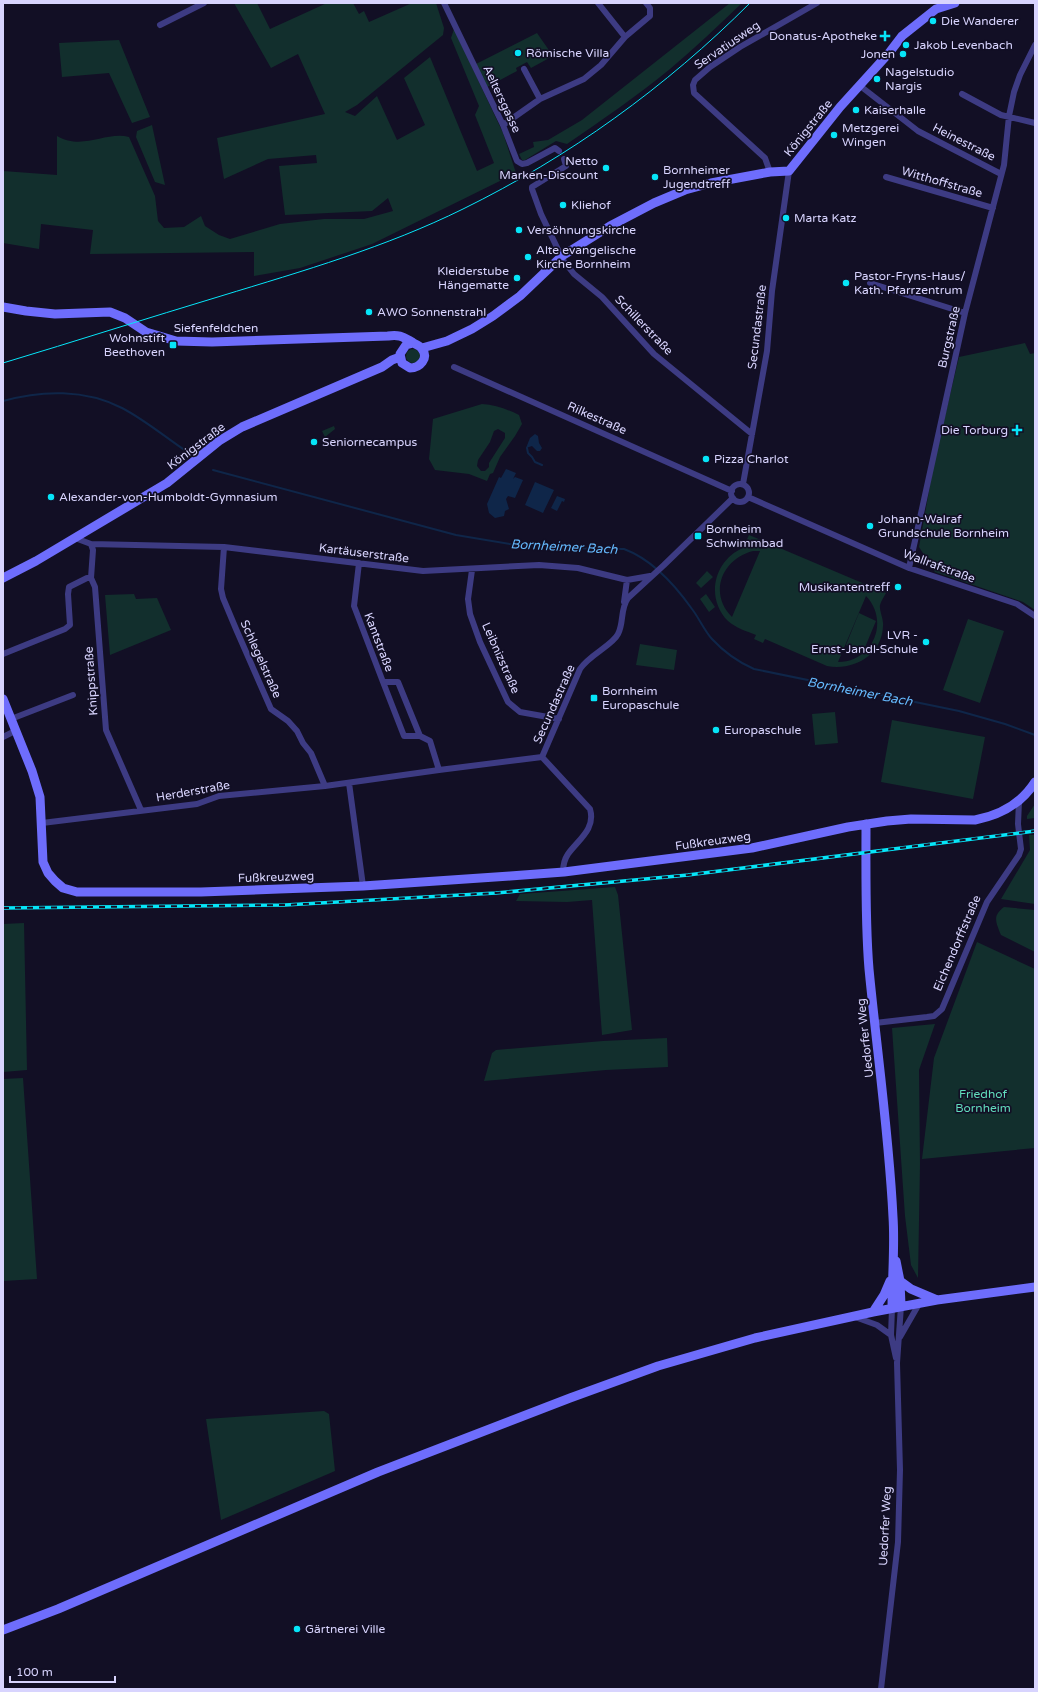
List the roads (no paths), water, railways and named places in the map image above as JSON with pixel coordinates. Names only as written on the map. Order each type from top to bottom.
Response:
[{"type":"street","points":[[160,25],[204,3]]},
{"type":"street","points":[[598,3],[625,37]]},
{"type":"street","points":[[503,125],[540,99],[584,79],[601,65],[625,37],[650,16],[650,8],[646,3]]},
{"type":"street","name":"Servatiusweg","points":[[770,172],[766,158],[694,93],[693,85],[695,80],[710,67],[740,47],[817,3]]},
{"type":"street","name":"Königstraße","points":[[3,578],[75,538],[167,483],[219,440],[242,427],[382,367],[392,360],[402,361],[410,368],[418,367],[422,363],[423,351],[434,351],[447,341],[472,329],[493,316],[520,296],[562,256],[610,226],[685,190],[711,183],[770,172],[789,171],[840,107],[902,36],[936,6],[954,3]]},
{"type":"street","name":"Aeltersgasse","points":[[447,4],[503,125],[517,161],[522,164],[531,162],[555,148],[559,151]]},
{"type":"street","name":"Burgstraße","points":[[908,568],[965,314],[1002,174],[1009,116],[1020,75],[1035,45]]},
{"type":"street","points":[[524,70],[540,99]]},
{"type":"street","name":"Heinestraße","points":[[860,85],[918,131],[1002,174]]},
{"type":"street","points":[[962,94],[1001,115],[1035,123]]},
{"type":"street","points":[[562,256],[541,214],[532,187],[565,167],[567,165],[564,159]]},
{"type":"street","name":"Secundastraße","points":[[743,484],[767,351],[773,284],[789,171]]},
{"type":"street","name":"Witthoffstraße","points":[[886,177],[992,208]]},
{"type":"street","name":"Schillerstraße","points":[[562,256],[563,260],[574,274],[602,297],[654,354],[752,434]]},
{"type":"street","points":[[870,283],[965,314]]},
{"type":"street","name":"Siefenfeldchen","points":[[3,307],[55,314],[110,312],[157,336],[176,341],[212,342],[400,336],[413,343]]},
{"type":"street","points":[[388,336],[399,343],[403,348],[402,361]]},
{"type":"street","points":[[403,348],[406,345],[413,343],[423,351]]},
{"type":"street","name":"Rilkestraße","points":[[454,367],[732,491]]},
{"type":"street","points":[[743,484],[749,489],[748,497],[741,502],[733,498],[732,491],[734,486],[743,484]]},
{"type":"street","name":"Wallrafstraße","points":[[748,497],[908,568],[1016,604],[1035,616]]},
{"type":"street","name":"Secundastraße","points":[[624,603],[632,592],[661,567],[733,498]]},
{"type":"street","name":"Kartäuserstraße","points":[[75,538],[91,544],[224,547],[423,571],[472,570],[539,565],[578,568],[627,580],[650,576]]},
{"type":"street","name":"Knippstraße","points":[[91,544],[93,550],[92,578],[95,587],[106,730],[141,810]]},
{"type":"street","name":"Schlegelstraße","points":[[224,547],[221,589],[223,598],[236,629],[271,709],[288,721],[297,731],[303,743],[311,753],[325,786]]},
{"type":"street","name":"Kantstraße","points":[[360,563],[354,606],[383,682],[404,736],[420,736],[430,741],[439,770]]},
{"type":"street","name":"Leibnizstraße","points":[[472,570],[468,599],[470,614],[480,642],[508,702],[520,712],[559,719]]},
{"type":"street","points":[[3,654],[65,629],[70,625],[69,587],[87,578],[92,578]]},
{"type":"street","name":"Secundastraße","points":[[542,757],[580,669],[585,662],[618,635],[627,580]]},
{"type":"street","name":"Kantstraße","points":[[383,682],[398,682],[420,736]]},
{"type":"street","points":[[11,719],[73,695]]},
{"type":"street","name":"Fußkreuzweg","points":[[3,699],[32,770],[40,797],[43,862],[48,874],[63,888],[77,892],[201,892],[363,886],[562,872],[752,848],[866,824]]},
{"type":"street","points":[[3,737],[15,731]]},
{"type":"street","points":[[542,757],[590,809],[592,814],[591,822],[586,832],[567,855],[562,872]]},
{"type":"street","name":"Herderstraße","points":[[42,823],[197,804],[219,796],[325,786],[542,757]]},
{"type":"street","points":[[866,824],[911,819],[975,820],[998,814],[1019,801],[1028,793],[1035,782]]},
{"type":"street","points":[[349,783],[363,886]]},
{"type":"street","name":"Eichendorffstraße","points":[[875,1023],[934,1016],[942,1009],[987,902],[1019,855],[1021,849],[1018,824],[1019,801]]},
{"type":"street","name":"Uedorfer Weg","points":[[866,824],[867,935],[889,1164],[896,1279],[896,1307],[899,1338],[897,1363],[900,1470],[898,1542],[881,1689]]},
{"type":"street","points":[[873,1312],[896,1279],[911,1289],[937,1300]]},
{"type":"street","points":[[3,1630],[58,1609],[378,1472],[570,1398],[658,1366],[713,1349],[853,1316],[937,1300],[1035,1287]]},
{"type":"street","points":[[899,1338],[919,1304]]},
{"type":"street","name":"Uedorfer Weg","points":[[896,1307],[891,1335],[897,1363]]},
{"type":"street","points":[[853,1316],[877,1325],[891,1335]]},
{"type":"water","points":[[535,434],[538,436],[539,443],[542,448],[540,451],[537,451],[532,446],[526,448],[530,438]]},
{"type":"water","points":[[506,469],[516,473],[513,479],[515,477],[523,480],[515,498],[508,496],[506,499],[509,509],[505,511],[504,516],[495,518],[489,513],[487,504],[499,477],[501,478]]},
{"type":"water","points":[[535,482],[554,490],[543,513],[525,505]]},
{"type":"water","points":[[557,496],[565,499],[564,502],[562,501],[557,511],[551,508]]},
{"type":"waterway","points":[[3,401],[18,397],[48,393],[63,393],[93,397],[122,408],[147,423],[186,451]]},
{"type":"waterway","points":[[527,448],[528,453],[535,462],[542,465]]},
{"type":"waterway","name":"Bornheimer Bach","points":[[213,470],[456,535],[516,545],[549,548],[624,549],[644,559],[662,574],[685,600],[712,639],[732,656],[754,669],[959,711],[1005,724],[1035,735]]},
{"type":"tram line","points":[[3,363],[283,277],[374,247],[434,223],[502,189],[541,167],[615,118],[685,63],[750,3]]},
{"type":"railway","points":[[3,908],[285,905],[496,893],[688,875],[1035,831]]},
{"type":"place","name":"Die Wanderer","points":[[933,21]]},
{"type":"place","name":"Donatus-Apotheke","points":[[885,36]]},
{"type":"place","name":"Jakob Levenbach","points":[[906,45]]},
{"type":"place","name":"Römische Villa","points":[[518,53]]},
{"type":"place","name":"Jonen","points":[[903,54]]},
{"type":"place","name":"Nagelstudio Nargis","points":[[877,79]]},
{"type":"place","name":"Kaiserhalle","points":[[856,110]]},
{"type":"place","name":"Metzgerei Wingen","points":[[834,135]]},
{"type":"place","name":"Netto Marken-Discount","points":[[606,168]]},
{"type":"place","name":"Bornheimer Jugendtreff","points":[[655,177]]},
{"type":"place","name":"Kliehof","points":[[563,205]]},
{"type":"place","name":"Marta Katz","points":[[786,218]]},
{"type":"place","name":"Versöhnungskirche","points":[[519,230]]},
{"type":"place","name":"Alte evangelische Kirche Bornheim","points":[[528,257]]},
{"type":"place","name":"Kleiderstube Hängematte","points":[[517,278]]},
{"type":"place","name":"Pastor-Fryns-Haus/ Kath. Pfarrzentrum","points":[[846,283]]},
{"type":"place","name":"AWO Sonnenstrahl","points":[[369,312]]},
{"type":"place","name":"Wohnstift Beethoven","points":[[173,345]]},
{"type":"place","name":"Die Torburg","points":[[1017,430]]},
{"type":"place","name":"Seniornecampus","points":[[314,442]]},
{"type":"place","name":"Pizza Charlot","points":[[706,459]]},
{"type":"place","name":"Alexander-von-Humboldt-Gymnasium","points":[[51,497]]},
{"type":"place","name":"Johann-Walraf Grundschule Bornheim","points":[[870,526]]},
{"type":"place","name":"Bornheim Schwimmbad","points":[[698,536]]},
{"type":"place","name":"Musikantentreff","points":[[898,587]]},
{"type":"place","name":"LVR - Ernst-Jandl-Schule","points":[[926,642]]},
{"type":"place","name":"Bornheim Europaschule","points":[[594,698]]},
{"type":"place","name":"Europaschule","points":[[716,730]]},
{"type":"place","name":"Gärtnerei Ville","points":[[297,1629]]},
{"type":"park label","name":"Friedhof Bornheim","points":[[983,1101]]}]
